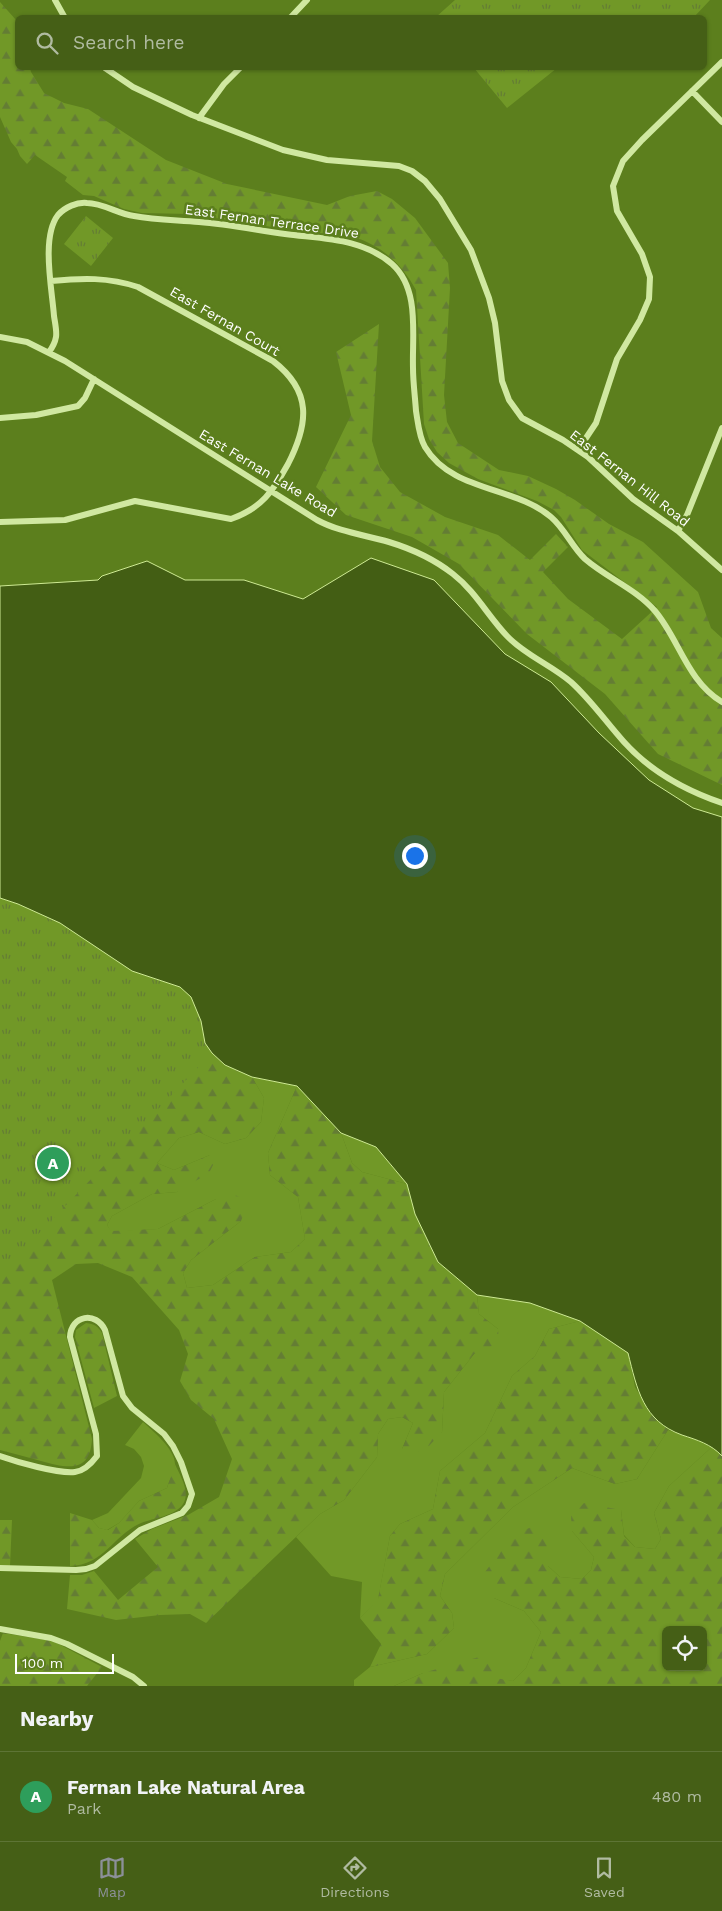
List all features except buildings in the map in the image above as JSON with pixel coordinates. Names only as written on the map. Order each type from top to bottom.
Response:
[{"type":"street","points":[[55,0],[63,15]]},
{"type":"street","points":[[293,15],[307,0]]},
{"type":"street","points":[[578,450],[596,422],[617,359],[640,320],[649,299],[650,276],[642,254],[617,211],[613,186],[623,161],[722,62]]},
{"type":"street","name":"East Fernan Hill Road","points":[[109,70],[134,87],[199,118],[282,150],[328,160],[398,166],[412,171],[425,181],[440,199],[471,250],[489,298],[495,323],[502,381],[509,400],[522,418],[578,450],[599,466],[633,499],[678,531],[722,570]]},
{"type":"street","points":[[199,118],[224,84],[238,70]]},
{"type":"street","points":[[692,91],[722,122]]},
{"type":"street","name":"East Fernan Terrace Drive","points":[[49,352],[56,336],[48,244],[51,228],[54,220],[63,210],[85,202],[136,217],[202,222],[341,241],[367,247],[401,273],[408,289],[412,314],[413,370],[418,423],[421,438],[430,454],[437,462],[458,476],[481,487],[513,497],[535,507],[552,518],[586,560],[637,596],[656,612],[698,679],[711,694],[722,702]]},
{"type":"street","name":"East Fernan Court","points":[[51,281],[99,278],[116,280],[138,287],[248,347],[280,367],[298,390],[302,400],[303,424],[297,445],[272,492]]},
{"type":"street","name":"East Fernan Lake Road","points":[[0,337],[27,342],[49,352],[326,525],[404,547],[438,564],[458,578],[509,638],[578,688],[625,743],[649,766],[687,790],[722,803]]},
{"type":"street","points":[[0,418],[36,415],[78,406],[85,398],[94,379]]},
{"type":"street","points":[[678,531],[687,515],[722,428]]},
{"type":"street","points":[[0,522],[65,520],[135,501],[231,519],[257,505],[272,492]]},
{"type":"street","points":[[0,1456],[33,1465],[75,1472],[88,1466],[97,1456],[96,1434],[70,1337],[72,1328],[77,1321],[84,1317],[89,1317],[99,1322],[105,1330],[123,1396],[132,1408],[164,1434],[173,1446],[181,1462],[192,1494],[188,1506],[182,1514],[140,1530],[95,1566],[76,1570],[0,1568]]},
{"type":"street","points":[[0,1629],[51,1638],[67,1644],[133,1677],[144,1686]]},
{"type":"green space","points":[[455,0],[710,0],[696,15],[438,15]]},
{"type":"green space","points":[[0,2],[15,19],[15,70],[30,70],[44,93],[64,103],[88,109],[166,160],[227,184],[327,205],[350,196],[377,191],[392,199],[415,218],[448,263],[450,288],[444,395],[447,422],[458,443],[499,470],[528,476],[556,489],[609,524],[643,542],[698,592],[711,628],[722,638],[722,785],[658,754],[605,694],[527,634],[459,564],[412,537],[346,515],[316,487],[351,415],[336,352],[379,324],[372,441],[380,467],[400,492],[445,517],[498,535],[530,560],[556,534],[568,547],[543,572],[568,599],[622,639],[657,607],[582,550],[561,517],[554,510],[537,501],[478,479],[449,463],[437,452],[429,439],[424,424],[416,290],[398,264],[374,245],[354,237],[272,227],[191,214],[142,213],[124,209],[94,196],[83,195],[65,181],[67,177],[35,155],[27,164],[11,142],[0,117]]},
{"type":"green space","points":[[476,70],[554,70],[507,108]]},
{"type":"green space","points":[[86,216],[113,238],[91,266],[64,244]]},
{"type":"green space","points":[[0,898],[60,923],[132,971],[180,987],[191,997],[201,1021],[205,1043],[212,1053],[0,1274]]},
{"type":"green space","points":[[132,971],[225,1065],[252,1077],[264,1098],[261,1122],[246,1138],[225,1144],[199,1132],[179,1138],[157,1163],[174,1170],[210,1155],[216,1159],[209,1173],[177,1192],[152,1194],[112,1216],[107,1225],[111,1231],[158,1229],[216,1199],[235,1195],[249,1201],[241,1221],[191,1260],[183,1273],[187,1288],[213,1285],[255,1257],[291,1252],[305,1239],[298,1197],[270,1175],[268,1153],[297,1086],[341,1133],[352,1163],[362,1172],[407,1184],[415,1214],[438,1262],[477,1295],[479,1314],[498,1329],[499,1343],[474,1354],[444,1392],[442,1432],[427,1448],[404,1457],[402,1449],[413,1423],[402,1417],[388,1419],[378,1434],[377,1457],[344,1500],[320,1514],[206,1623],[190,1614],[116,1620],[67,1609],[70,1575],[82,1575],[94,1571],[118,1600],[158,1567],[135,1539],[152,1529],[188,1515],[219,1497],[232,1459],[214,1419],[191,1400],[180,1381],[188,1354],[179,1330],[132,1277],[98,1263],[76,1264],[52,1280],[92,1439],[87,1458],[76,1466],[68,1466],[51,1464],[0,1450],[0,1109]]},
{"type":"green space","points":[[252,1077],[297,1086],[268,1153],[270,1175],[298,1197],[305,1239],[291,1252],[255,1257],[213,1285],[187,1288],[183,1273],[191,1260],[241,1221],[216,1199],[158,1229],[111,1232],[107,1225],[112,1216],[152,1194],[177,1192],[210,1155],[174,1170],[157,1163],[179,1138],[199,1132],[225,1144],[246,1138],[261,1122],[264,1098]]},
{"type":"green space","points":[[341,1133],[376,1147],[407,1184],[362,1172],[352,1163]]},
{"type":"green space","points":[[477,1295],[530,1303],[580,1321],[549,1329],[535,1356],[512,1376],[485,1433],[440,1471],[433,1509],[400,1524],[390,1536],[378,1600],[360,1618],[362,1582],[331,1576],[296,1537],[320,1514],[344,1500],[377,1457],[378,1434],[388,1419],[402,1417],[413,1423],[402,1449],[442,1432],[444,1392],[474,1354],[498,1329],[479,1314]]},
{"type":"green space","points":[[580,1321],[628,1353],[635,1387],[651,1414],[668,1430],[637,1479],[615,1484],[572,1468],[513,1507],[445,1574],[440,1596],[452,1613],[454,1628],[427,1654],[370,1667],[381,1644],[360,1618],[378,1599],[390,1536],[400,1524],[433,1509],[440,1471],[485,1433],[512,1376],[535,1356],[549,1329]]},
{"type":"green space","points":[[86,1323],[96,1326],[102,1333],[117,1396],[94,1408],[75,1337],[76,1330]]},
{"type":"green space","points":[[143,1422],[163,1441],[172,1453],[175,1465],[167,1488],[139,1501],[119,1523],[107,1530],[99,1528],[92,1520],[108,1513],[141,1478],[144,1466],[141,1457],[134,1449],[125,1445]]},
{"type":"green space","points":[[668,1430],[713,1446],[669,1486],[654,1513],[661,1539],[655,1549],[635,1547],[624,1535],[621,1510],[572,1531],[594,1557],[591,1570],[582,1579],[560,1577],[548,1566],[548,1534],[494,1598],[524,1611],[541,1632],[526,1668],[513,1681],[423,1673],[394,1686],[354,1686],[354,1680],[370,1667],[427,1654],[454,1628],[452,1613],[440,1596],[445,1574],[513,1507],[572,1468],[615,1484],[637,1479]]},
{"type":"green space","points":[[713,1446],[722,1456],[722,1686],[394,1686],[423,1673],[479,1657],[495,1662],[495,1678],[513,1681],[526,1668],[541,1632],[524,1611],[494,1598],[485,1572],[513,1535],[536,1525],[548,1534],[548,1566],[560,1577],[582,1579],[591,1570],[594,1557],[572,1531],[571,1516],[584,1503],[621,1510],[624,1536],[635,1547],[655,1549],[661,1539],[654,1513],[669,1486]]},
{"type":"green space","points":[[175,1464],[184,1484],[186,1494],[183,1504],[179,1508],[170,1514],[131,1528],[92,1561],[70,1566],[70,1513],[92,1520],[99,1528],[108,1530],[119,1523],[139,1501],[167,1488]]},
{"type":"green space","points":[[0,1520],[12,1520],[10,1566],[0,1565]]},
{"type":"green space","points":[[3,1633],[53,1641],[102,1667],[87,1686],[0,1686],[0,1641]]},
{"type":"shaded area","points":[[371,558],[434,580],[505,654],[551,682],[599,733],[649,780],[693,808],[722,817],[722,1456],[708,1445],[669,1429],[658,1421],[650,1412],[639,1391],[628,1353],[580,1321],[530,1303],[477,1295],[438,1262],[415,1214],[407,1184],[376,1147],[341,1133],[297,1086],[252,1077],[225,1065],[212,1053],[205,1043],[201,1021],[191,997],[180,987],[132,971],[60,923],[0,898],[0,586],[98,580],[102,576],[147,561],[185,580],[244,580],[303,599]]},
{"type":"place","name":"Fernan Lake Natural Area","points":[[53,1163]]}]
